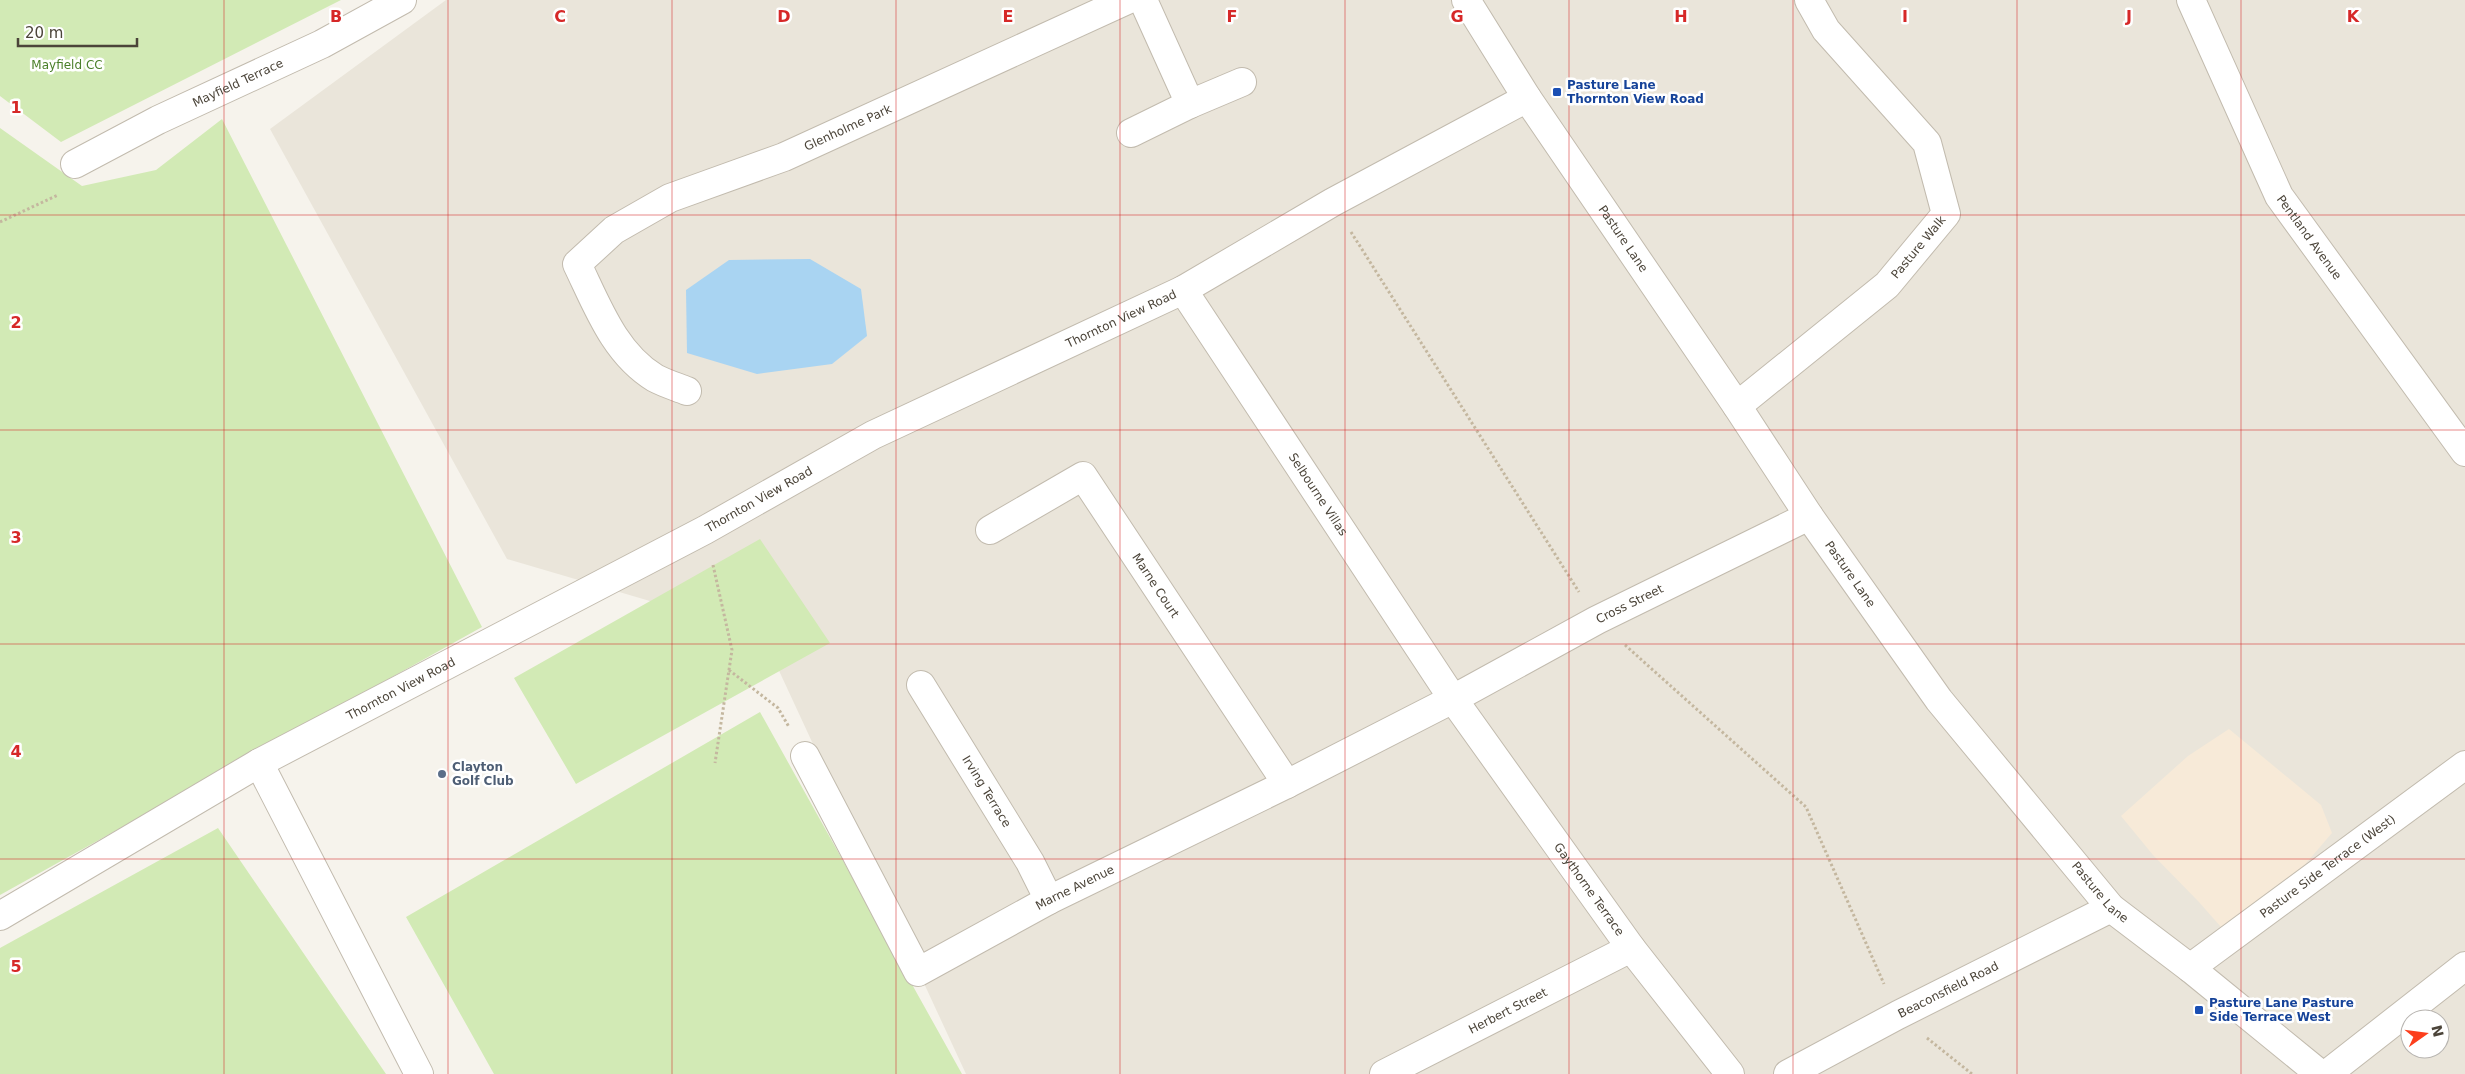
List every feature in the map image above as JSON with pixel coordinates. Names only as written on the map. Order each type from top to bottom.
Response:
[{"type":"street","name":"Mayfield Terrace","points":[[75,164],[158,120],[322,44],[402,0]]},
{"type":"street","name":"Glenholme Park","points":[[687,391],[656,378],[630,360],[612,334],[577,264],[614,230],[670,198],[784,157],[1127,0]]},
{"type":"street","points":[[1143,0],[1190,104]]},
{"type":"street","name":"Pasture Lane","points":[[1466,0],[1527,98],[1737,406],[1809,516],[1939,700],[2111,908],[2190,968],[2320,1074]]},
{"type":"street","name":"Pasture Walk","points":[[1737,406],[1887,285],[1946,214],[1927,143],[1826,30],[1809,0]]},
{"type":"street","name":"Pentland Avenue","points":[[2191,0],[2279,196],[2465,452]]},
{"type":"street","points":[[1131,133],[1190,104],[1242,82]]},
{"type":"street","name":"Thornton View Road","points":[[0,916],[259,763],[705,530],[873,435],[1184,290],[1333,202],[1527,98]]},
{"type":"street","name":"Selbourne Villas","points":[[1184,290],[1453,699]]},
{"type":"street","name":"Marne Court","points":[[990,530],[1083,476],[1288,784]]},
{"type":"street","name":"Cross Street","points":[[1453,699],[1597,620],[1809,516]]},
{"type":"street","name":"Irving Terrace","points":[[921,685],[1030,862],[1049,900]]},
{"type":"street","name":"Marne Avenue","points":[[806,756],[918,972],[1049,900],[1288,784],[1453,699]]},
{"type":"street","name":"Gaythorne Terrace","points":[[1453,699],[1631,948],[1730,1074]]},
{"type":"street","points":[[259,763],[419,1074]]},
{"type":"street","name":"Pasture Side Terrace (West)","points":[[2190,968],[2465,765]]},
{"type":"street","name":"Beaconsfield Road","points":[[1788,1074],[1898,1015],[2111,908]]},
{"type":"street","name":"Herbert Street","points":[[1384,1074],[1631,948]]},
{"type":"street","points":[[2327,1074],[2465,966]]},
{"type":"path","points":[[0,222],[40,202],[82,186],[75,164]]},
{"type":"path","points":[[1333,202],[1597,620],[1806,807],[1898,1015],[1972,1074]]},
{"type":"path","points":[[705,530],[732,650],[714,762]]},
{"type":"path","points":[[729,670],[778,708],[806,756]]},
{"type":"shaded area","points":[[446,0],[2465,0],[2465,1074],[966,1074],[762,634],[507,559],[270,129]]},
{"type":"shaded area","points":[[2229,729],[2321,805],[2332,833],[2295,876],[2229,936],[2153,855],[2121,816],[2188,756]]},
{"type":"green space","name":"Mayfield CC","points":[[0,0],[341,0],[61,142],[0,96]]},
{"type":"green space","points":[[222,119],[482,627],[0,895],[0,128],[82,186],[156,170]]},
{"type":"green space","points":[[760,539],[830,643],[576,784],[514,678]]},
{"type":"green space","points":[[760,712],[962,1074],[494,1074],[406,917]]},
{"type":"green space","points":[[218,828],[386,1074],[0,1074],[0,948]]},
{"type":"water","points":[[810,259],[861,289],[867,336],[832,364],[757,374],[687,353],[686,290],[729,260]]},
{"type":"place","name":"Pasture Lane Thornton View Road","points":[[1557,92]]},
{"type":"place","name":"Clayton Golf Club","points":[[442,774]]},
{"type":"place","name":"Pasture Lane Pasture Side Terrace West","points":[[2199,1010]]}]
